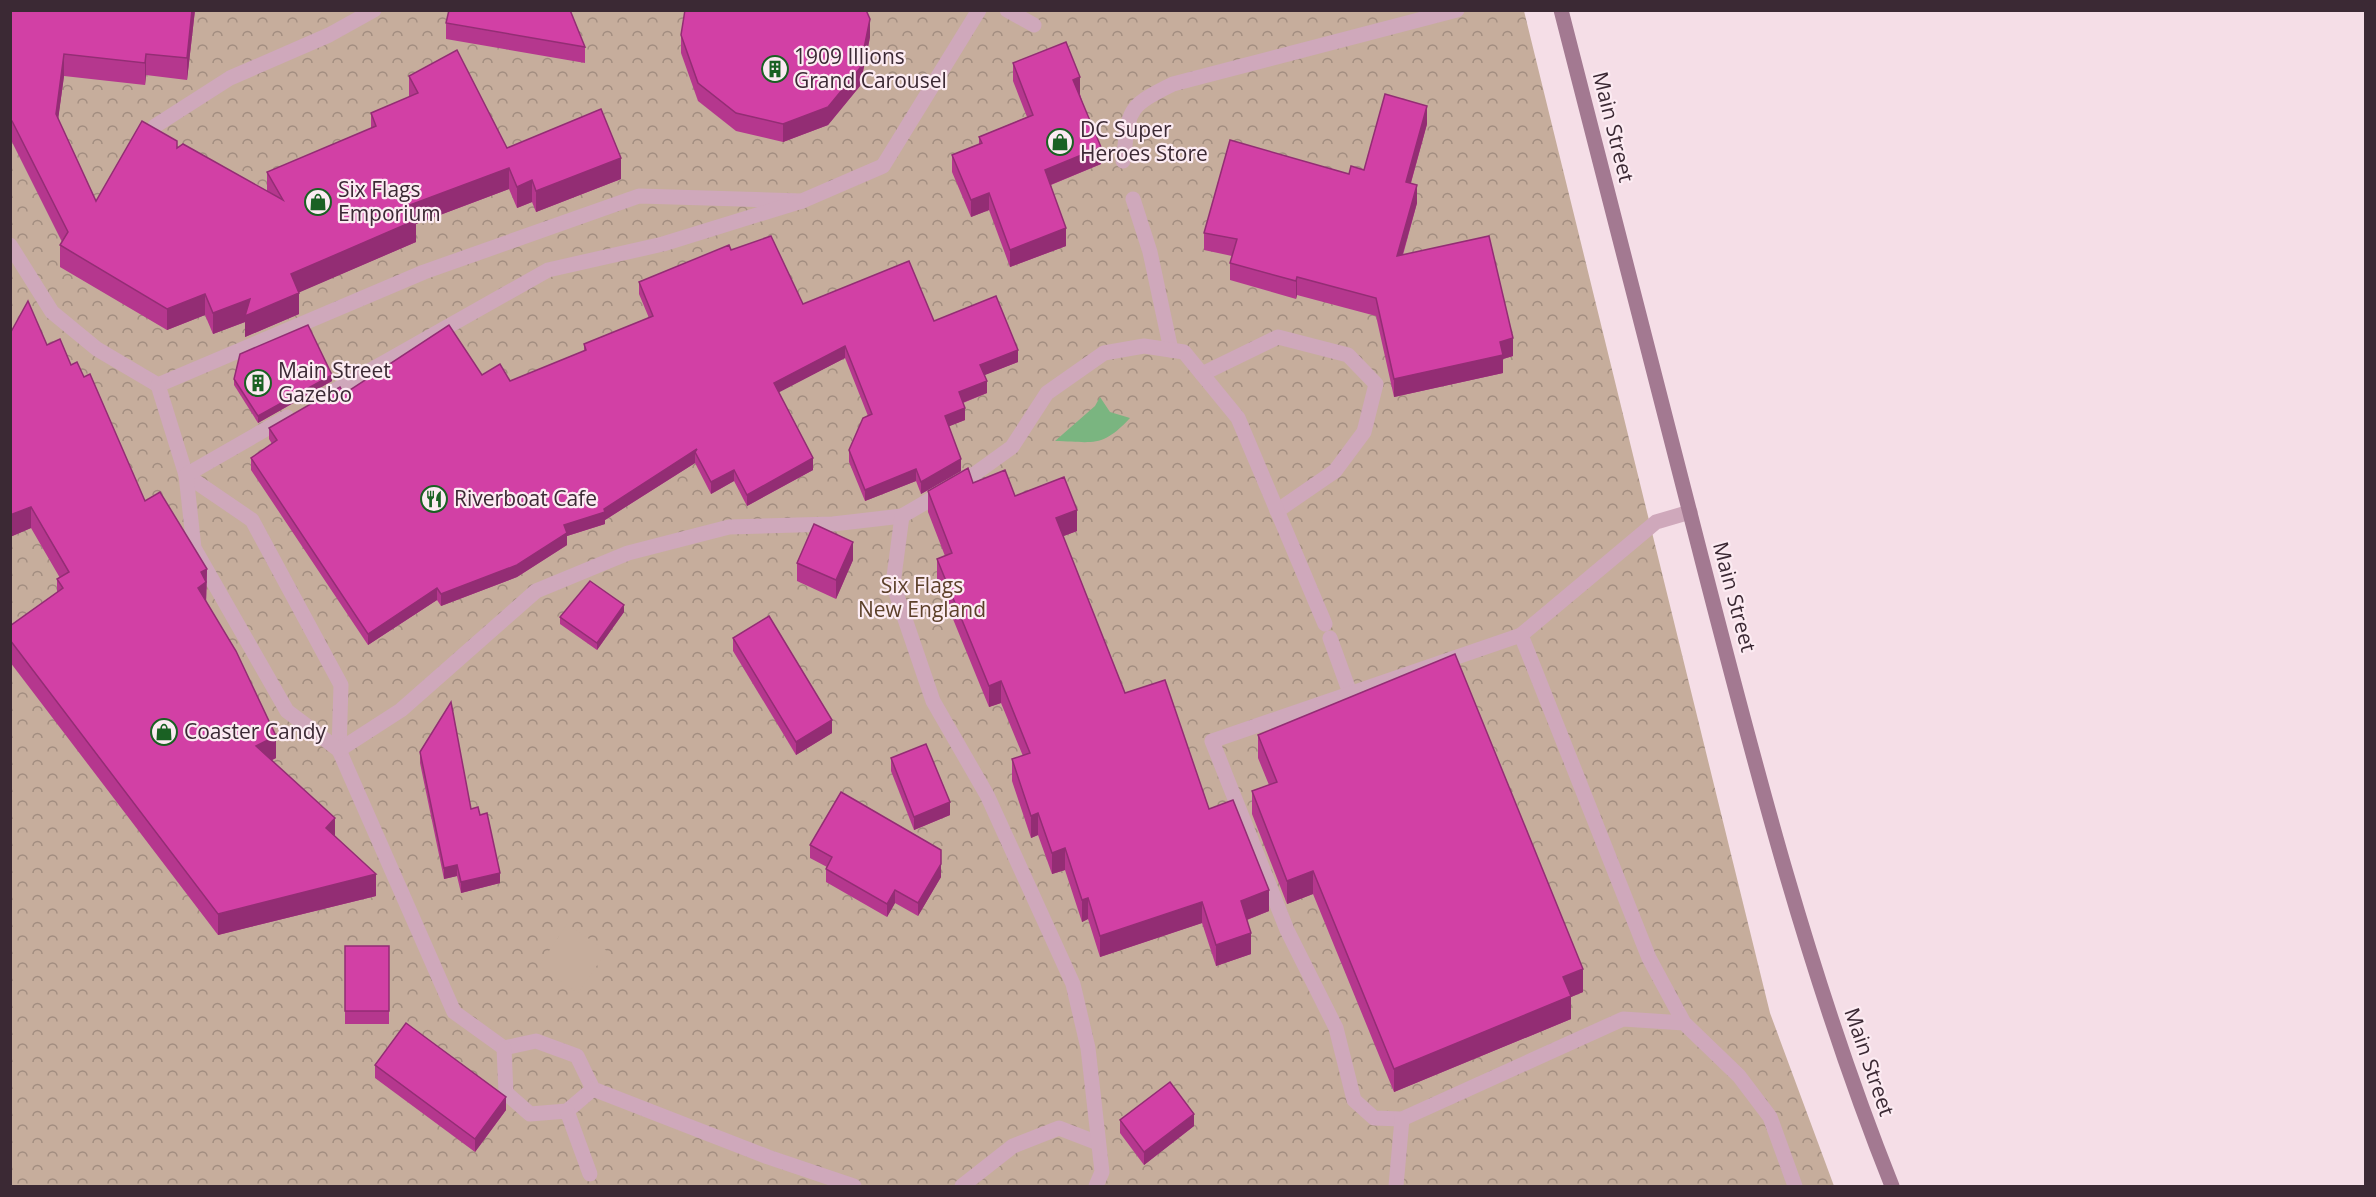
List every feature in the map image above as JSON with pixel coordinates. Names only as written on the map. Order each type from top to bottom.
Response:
[{"type":"main road","name":"Main Street","points":[[1561,10],[1752,751],[1801,922],[1852,1078],[1892,1186]]},
{"type":"street","points":[[155,126],[230,78],[329,35],[374,10]]},
{"type":"street","points":[[186,475],[548,270],[663,244],[802,201],[883,166],[979,10]]},
{"type":"street","points":[[1007,10],[1034,25]]},
{"type":"street","points":[[1123,161],[1130,112],[1146,97],[1173,84],[1457,10]]},
{"type":"street","points":[[158,386],[424,272],[639,196],[802,201]]},
{"type":"street","points":[[1133,199],[1150,252],[1172,350]]},
{"type":"street","points":[[11,247],[52,312],[97,349],[158,386],[186,475],[194,548],[287,711],[339,750]]},
{"type":"street","points":[[1202,374],[1278,337],[1348,355],[1376,384],[1364,432],[1335,471],[1277,511]]},
{"type":"street","points":[[339,750],[401,710],[536,591],[628,553],[729,527],[833,524],[902,516],[976,473],[1012,447],[1047,393],[1104,353],[1144,346],[1184,352],[1238,418],[1327,631],[1350,693]]},
{"type":"street","points":[[186,475],[252,520],[341,685],[339,750],[454,1012],[504,1048],[536,1041],[577,1056],[593,1089],[768,1157],[854,1186]]},
{"type":"street","points":[[1684,1023],[1623,1019],[1402,1119],[1374,1118],[1354,1100],[1336,1028],[1287,930],[1212,741],[1521,635],[1656,522],[1690,512]]},
{"type":"street","points":[[902,516],[893,584],[933,701],[987,795],[1073,984],[1088,1048],[1102,1172],[1096,1186]]},
{"type":"street","points":[[1521,635],[1649,958],[1684,1023],[1739,1076],[1770,1117],[1795,1186]]},
{"type":"street","points":[[504,1048],[506,1093],[530,1114],[567,1112],[593,1089]]},
{"type":"street","points":[[567,1112],[590,1174]]},
{"type":"street","points":[[1396,1186],[1402,1119]]},
{"type":"street","points":[[962,1186],[1013,1146],[1059,1128],[1098,1143]]},
{"type":"green space","name":"Six Flags New England","points":[[10,11],[1524,11],[1770,1013],[1834,1186],[11,1186]]},
{"type":"green space","points":[[567,924],[607,951],[578,993],[539,966]]},
{"type":"shaded area","points":[[1100,397],[1110,412],[1130,418],[1104,439],[1088,442],[1055,441],[1095,406]]},
{"type":"building","points":[[10,10],[192,10],[187,58],[146,54],[145,63],[64,54],[56,114],[96,201],[142,121],[177,141],[177,148],[183,144],[283,200],[267,172],[376,126],[371,113],[418,93],[409,76],[457,50],[507,148],[601,109],[621,158],[536,191],[532,180],[517,187],[509,168],[410,205],[416,220],[291,274],[299,293],[245,316],[250,299],[213,313],[205,294],[167,309],[60,245],[68,232],[10,121]]},
{"type":"building","points":[[449,10],[570,10],[585,47],[446,23]]},
{"type":"building","name":"1909 Illions Grand Carousel","points":[[685,10],[866,10],[870,19],[860,68],[828,107],[783,124],[736,113],[698,83],[681,35]]},
{"type":"building","points":[[1066,42],[1080,77],[1073,80],[1101,147],[1045,170],[1066,228],[1010,250],[989,193],[971,200],[952,155],[982,143],[979,137],[1033,115],[1013,63]]},
{"type":"building","points":[[1385,94],[1427,106],[1406,182],[1417,185],[1397,256],[1489,236],[1513,338],[1500,342],[1503,355],[1394,379],[1376,298],[1297,277],[1296,281],[1230,263],[1237,239],[1204,233],[1230,140],[1349,174],[1351,166],[1364,170]]},
{"type":"building","points":[[771,236],[803,304],[909,261],[934,321],[996,296],[1018,350],[980,365],[987,381],[959,392],[965,408],[945,416],[961,459],[921,482],[916,469],[865,490],[849,450],[863,418],[872,414],[845,346],[774,383],[813,458],[747,495],[734,470],[711,482],[695,452],[697,449],[604,509],[605,512],[564,525],[567,533],[517,565],[441,594],[437,588],[368,634],[251,458],[277,440],[269,428],[340,387],[344,394],[449,325],[482,375],[500,364],[510,381],[586,350],[584,344],[653,316],[639,282],[729,245],[731,250]]},
{"type":"building","name":"Coaster Candy","points":[[28,301],[47,345],[60,339],[71,365],[77,362],[84,377],[90,374],[145,501],[160,492],[207,569],[201,572],[206,582],[198,588],[236,651],[276,736],[256,746],[335,818],[326,828],[376,874],[218,914],[10,640],[10,626],[63,588],[57,579],[69,572],[31,507],[10,515],[10,326],[12,330]]},
{"type":"building","points":[[308,325],[332,375],[258,416],[234,379],[240,354]]},
{"type":"building","points":[[968,468],[973,483],[1005,470],[1015,496],[1064,477],[1077,510],[1056,518],[1125,693],[1165,680],[1209,809],[1233,800],[1269,890],[1241,901],[1251,933],[1216,945],[1202,902],[1100,936],[1088,898],[1082,900],[1065,848],[1052,853],[1038,813],[1031,816],[1012,759],[1030,753],[1001,681],[989,686],[937,559],[952,553],[928,491]]},
{"type":"building","points":[[814,524],[853,542],[836,580],[797,563]]},
{"type":"building","points":[[590,581],[624,605],[597,643],[560,617]]},
{"type":"building","points":[[769,616],[832,720],[796,742],[733,638]]},
{"type":"building","points":[[1455,654],[1583,969],[1563,977],[1571,996],[1394,1069],[1313,871],[1287,881],[1252,791],[1277,782],[1258,735]]},
{"type":"building","points":[[451,702],[471,809],[478,807],[480,815],[487,813],[500,873],[461,882],[457,865],[444,868],[420,752]]},
{"type":"building","points":[[926,744],[950,802],[914,817],[891,758]]},
{"type":"building","points":[[841,792],[941,850],[941,864],[918,903],[895,890],[887,904],[826,869],[832,857],[810,845]]},
{"type":"building","points":[[345,946],[389,946],[389,1011],[345,1011]]},
{"type":"building","points":[[406,1023],[506,1097],[475,1139],[375,1065]]},
{"type":"building","points":[[1170,1082],[1194,1114],[1144,1152],[1120,1120]]},
{"type":"place","name":"1909 Illions Grand Carousel","points":[[775,69]]},
{"type":"place","name":"DC Super Heroes Store","points":[[1060,142]]},
{"type":"place","name":"Six Flags Emporium","points":[[318,202]]},
{"type":"place","name":"Main Street Gazebo","points":[[258,383]]},
{"type":"place","name":"Riverboat Cafe","points":[[434,499]]},
{"type":"place","name":"Coaster Candy","points":[[164,732]]}]
